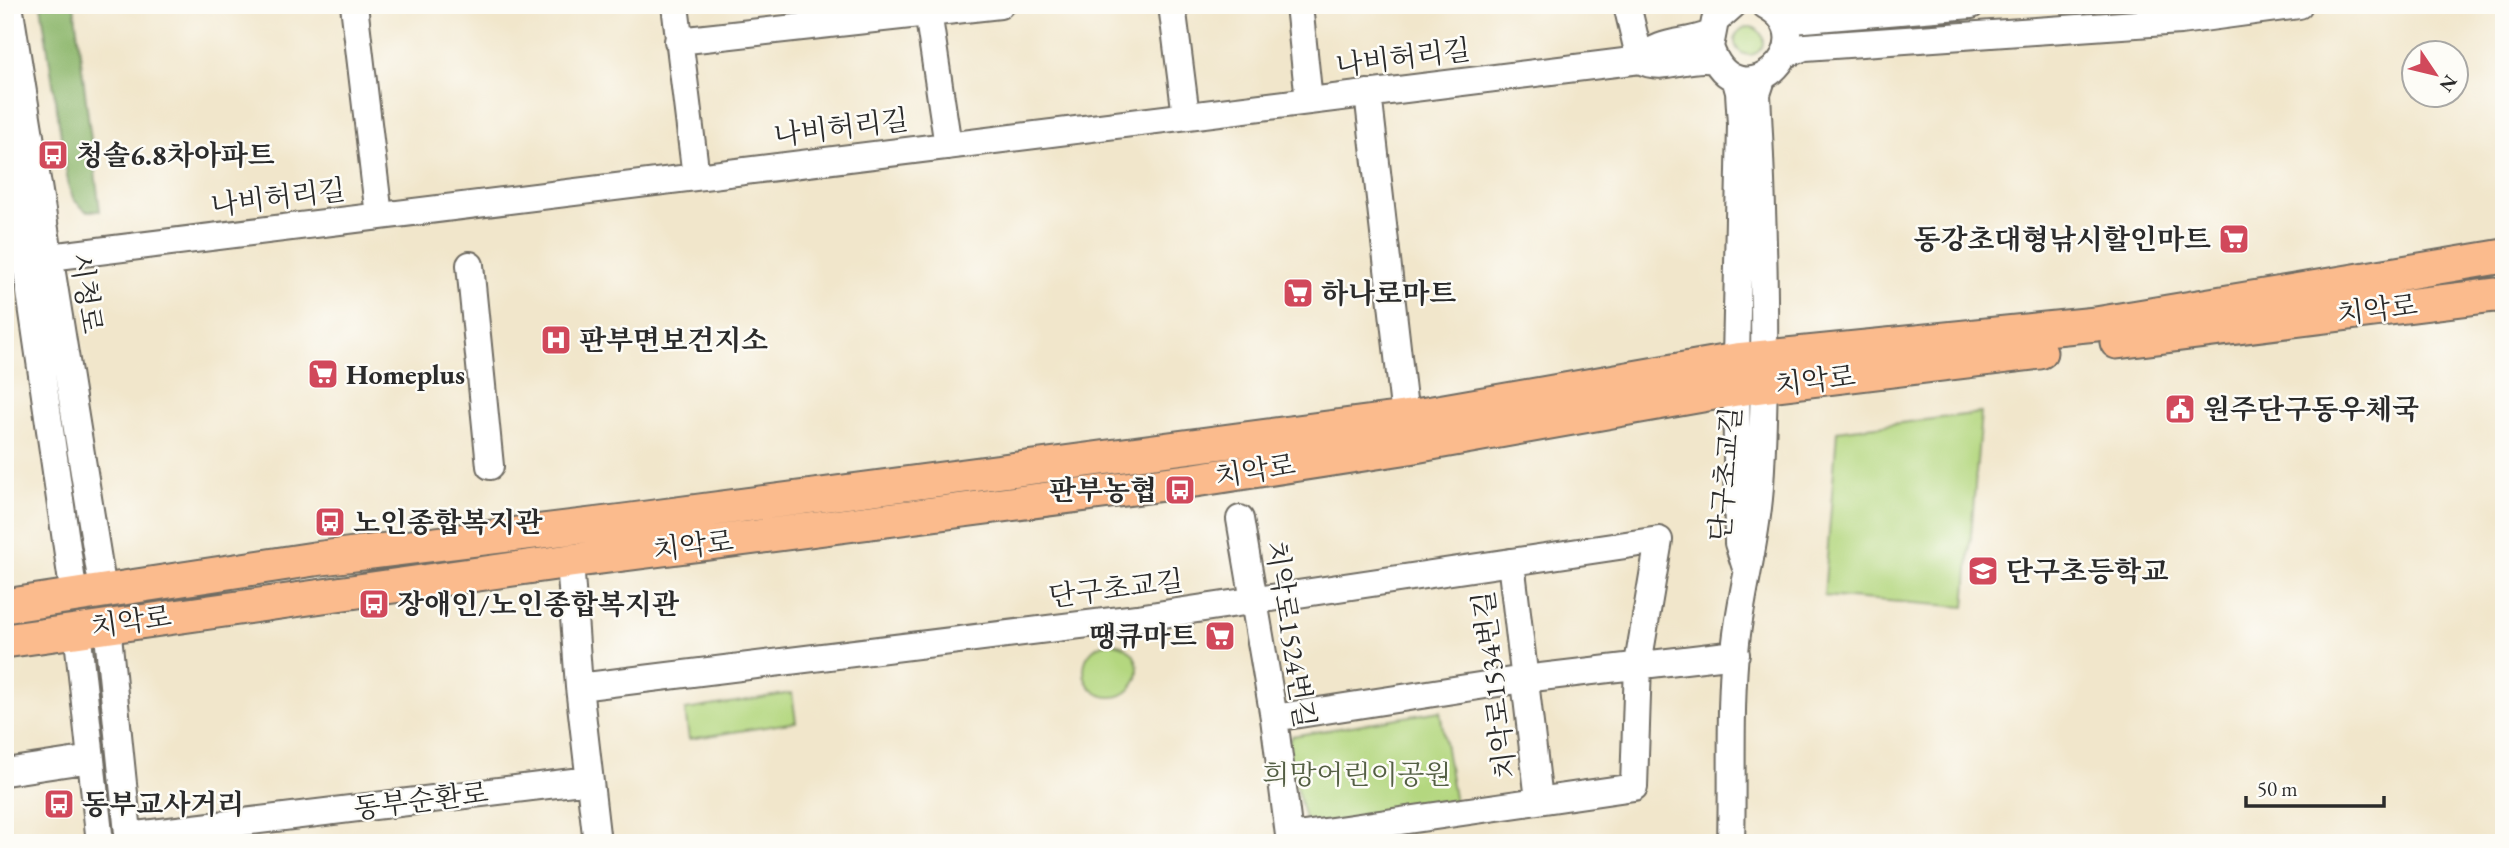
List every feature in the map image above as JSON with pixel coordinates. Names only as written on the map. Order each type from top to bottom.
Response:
[{"type":"main road","name":"치악로","points":[[5,640],[570,561],[1195,480],[1407,433],[1750,373],[2096,324],[2504,256]]},
{"type":"main road","name":"치악로","points":[[1750,373],[2501,294]]},
{"type":"main road","name":"치악로","points":[[5,606],[301,561],[1407,433]]},
{"type":"main road","name":"동부순환로","points":[[89,593],[92,627]]},
{"type":"street","name":"시청로","points":[[9,5],[39,260],[89,593]]},
{"type":"street","points":[[355,5],[379,216]]},
{"type":"street","points":[[674,5],[696,177]]},
{"type":"street","points":[[678,41],[803,16],[1000,5]]},
{"type":"street","points":[[1172,5],[1186,116]]},
{"type":"street","points":[[1299,5],[1309,101]]},
{"type":"street","points":[[1627,5],[1640,60],[1653,67],[1702,58],[1714,60],[1735,78],[1748,81],[1762,79],[1772,73],[1787,54],[1805,47],[2180,21],[2299,5]]},
{"type":"street","points":[[1714,60],[1710,34],[1715,21],[1733,5]]},
{"type":"street","points":[[1773,12],[1806,19],[1971,5]]},
{"type":"street","points":[[927,10],[948,145]]},
{"type":"street","points":[[1773,12],[1787,30],[1787,54]]},
{"type":"street","points":[[1640,60],[1653,47],[1710,34]]},
{"type":"street","name":"나비허리길","points":[[39,260],[1640,60]]},
{"type":"street","name":"치악로","points":[[1735,78],[1739,92],[1741,124],[1750,373]]},
{"type":"street","name":"치악로","points":[[1750,373],[1757,94],[1762,79]]},
{"type":"street","points":[[1368,93],[1407,433]]},
{"type":"street","name":"시청로","points":[[5,119],[39,260]]},
{"type":"street","points":[[470,265],[490,466]]},
{"type":"street","name":"단구초교길","points":[[1731,843],[1735,654],[1746,566],[1756,540],[1750,373]]},
{"type":"street","name":"치악로1524번길","points":[[1240,519],[1274,718],[1290,840]]},
{"type":"street","name":"단구초교길","points":[[579,687],[1253,602],[1659,540],[1639,664]]},
{"type":"street","points":[[570,561],[579,687],[597,843]]},
{"type":"street","name":"치악로1534번길","points":[[1511,562],[1539,800]]},
{"type":"street","name":"동부순환로","points":[[92,627],[91,758],[100,843]]},
{"type":"street","name":"동부순환로","points":[[92,627],[129,839],[589,780]]},
{"type":"street","points":[[1274,718],[1524,679],[1735,654]]},
{"type":"street","points":[[1290,840],[1634,787],[1639,664]]},
{"type":"street","points":[[5,772],[91,758]]},
{"type":"green space","points":[[41,5],[74,5],[100,211],[86,211],[74,200],[69,188]]},
{"type":"green space","points":[[1749,27],[1759,31],[1763,41],[1759,51],[1749,55],[1739,51],[1735,41],[1739,31]]},
{"type":"green space","points":[[1981,413],[1965,607],[1824,596],[1837,431]]},
{"type":"green space","points":[[1111,643],[1130,651],[1138,670],[1130,689],[1111,697],[1092,689],[1084,670],[1092,651]]},
{"type":"green space","points":[[792,693],[796,722],[689,739],[685,710]]},
{"type":"green space","name":"희망어린이공원","points":[[1440,711],[1455,804],[1307,826],[1285,747],[1292,736]]},
{"type":"place","name":"청솔6.8차아파트","points":[[53,155]]},
{"type":"place","name":"동강초대형낚시할인마트","points":[[2234,239]]},
{"type":"place","name":"하나로마트","points":[[1298,293]]},
{"type":"place","name":"판부면보건지소","points":[[556,340]]},
{"type":"place","name":"Homeplus","points":[[323,374]]},
{"type":"place","name":"원주단구동우체국","points":[[2180,409]]},
{"type":"place","name":"판부농협","points":[[1180,490]]},
{"type":"place","name":"노인종합복지관","points":[[330,522]]},
{"type":"place","name":"단구초등학교","points":[[1983,571]]},
{"type":"place","name":"장애인/노인종합복지관","points":[[374,604]]},
{"type":"place","name":"땡큐마트","points":[[1220,636]]},
{"type":"place","name":"동부교사거리","points":[[59,804]]}]
